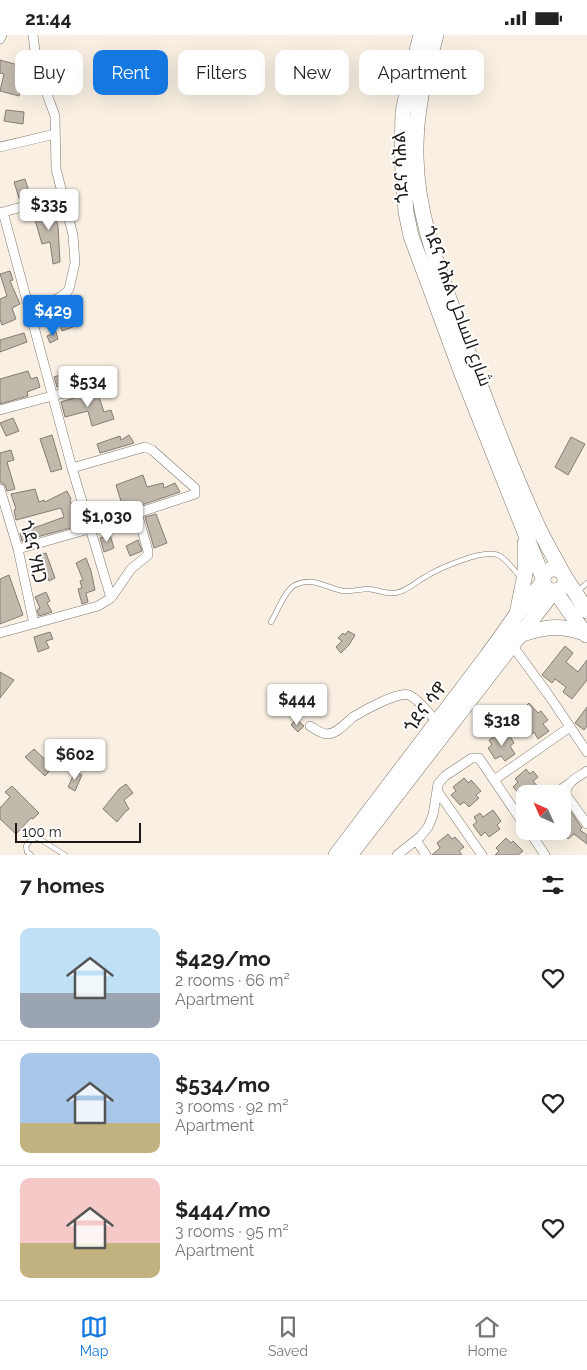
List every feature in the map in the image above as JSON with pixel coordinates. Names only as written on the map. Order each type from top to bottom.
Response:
[{"type":"main road","name":"ጎደና ሳሕል شارع الساحل","points":[[421,35],[403,113],[402,157],[406,212],[420,263],[476,392],[522,507],[525,532],[549,585]]},
{"type":"main road","name":"ጎደና ሳሕል","points":[[436,35],[422,85],[416,117],[418,186],[426,232],[476,392]]},
{"type":"main road","points":[[522,507],[540,530],[587,611]]},
{"type":"main road","points":[[517,614],[526,574],[525,532]]},
{"type":"main road","points":[[549,585],[563,586],[569,582]]},
{"type":"main road","points":[[549,585],[586,635]]},
{"type":"main road","name":"ጎደና ሳዋ","points":[[336,855],[517,614],[549,585]]},
{"type":"main road","name":"ጎደና ሳዋ","points":[[350,855],[516,640],[549,585]]},
{"type":"main road","points":[[516,640],[553,627],[570,628],[586,635]]},
{"type":"street","points":[[0,39],[2,35]]},
{"type":"street","points":[[29,308],[62,297],[70,289],[75,254],[73,235],[56,169],[55,116],[37,67],[33,35]]},
{"type":"street","points":[[0,147],[55,134]]},
{"type":"street","points":[[62,197],[1,213],[89,529],[111,598]]},
{"type":"street","points":[[0,410],[97,384]]},
{"type":"street","points":[[18,549],[89,529],[195,494],[196,489],[152,450],[146,447],[72,468]]},
{"type":"street","name":"ጎደና ሃዘጋ","points":[[0,489],[18,549],[34,624]]},
{"type":"street","points":[[0,633],[98,606],[111,598],[131,569],[148,555],[137,513]]},
{"type":"street","points":[[569,582],[587,596]]},
{"type":"street","points":[[516,640],[587,752]]},
{"type":"street","points":[[310,726],[318,732],[327,734],[334,732],[364,709],[401,694],[408,695],[416,700],[437,722]]},
{"type":"street","points":[[494,780],[570,727]]},
{"type":"street","points":[[397,855],[416,840],[428,827],[433,815],[438,784],[472,757],[479,758],[516,810]]},
{"type":"street","points":[[567,785],[587,771]]},
{"type":"street","points":[[438,792],[482,855]]},
{"type":"street","points":[[571,802],[587,824]]},
{"type":"street","points":[[416,840],[426,855]]},
{"type":"street","points":[[535,840],[545,855]]},
{"type":"lane","points":[[271,623],[288,591],[294,585],[303,582],[312,581],[340,590],[371,589],[392,593],[400,592],[427,576],[476,555],[492,553],[500,556],[524,580]]},
{"type":"lane","points":[[569,582],[587,583]]},
{"type":"lane","points":[[31,855],[27,852],[26,846],[28,841],[34,838],[65,855]]},
{"type":"building","points":[[0,60],[15,64],[15,95],[0,91],[4,74],[0,73]]},
{"type":"building","points":[[6,110],[24,112],[23,124],[4,121]]},
{"type":"building","points":[[25,179],[30,195],[19,198],[14,182]]},
{"type":"building","points":[[52,206],[58,226],[60,262],[53,264],[50,242],[42,244],[33,213]]},
{"type":"building","points":[[10,271],[13,280],[10,281],[20,304],[12,308],[16,319],[2,325],[0,319],[0,299],[7,296],[0,274]]},
{"type":"building","points":[[65,304],[73,327],[62,331],[54,308]]},
{"type":"building","points":[[56,332],[58,339],[50,343],[47,336]]},
{"type":"building","points":[[24,333],[27,342],[0,352],[0,340]]},
{"type":"building","points":[[76,370],[79,382],[57,387],[54,377]]},
{"type":"building","points":[[28,371],[31,379],[37,377],[40,387],[27,392],[28,396],[0,404],[0,379]]},
{"type":"building","points":[[97,391],[104,412],[111,410],[114,419],[92,426],[88,411],[65,417],[61,402]]},
{"type":"building","points":[[13,418],[19,431],[6,436],[0,423]]},
{"type":"building","points":[[52,435],[62,469],[51,472],[40,439]]},
{"type":"building","points":[[129,435],[134,443],[100,453],[97,444],[120,436],[121,440]]},
{"type":"building","points":[[571,437],[585,444],[568,475],[555,467]]},
{"type":"building","points":[[11,450],[14,460],[7,462],[15,489],[7,491],[5,485],[0,481],[0,453]]},
{"type":"building","points":[[143,475],[147,487],[163,483],[164,488],[175,483],[180,492],[124,511],[116,485]]},
{"type":"building","points":[[35,489],[39,502],[44,500],[45,502],[67,491],[78,526],[22,541],[20,533],[64,517],[61,508],[16,520],[14,510],[16,509],[11,494]]},
{"type":"building","points":[[156,514],[167,543],[154,548],[145,517]]},
{"type":"building","points":[[110,535],[114,548],[104,552],[100,538]]},
{"type":"building","points":[[138,540],[142,551],[130,556],[126,546]]},
{"type":"building","points":[[46,553],[55,578],[49,581],[39,555]]},
{"type":"building","points":[[86,558],[95,590],[86,593],[88,602],[82,604],[78,589],[82,588],[80,581],[83,580],[76,563]]},
{"type":"building","points":[[9,575],[23,615],[0,624],[0,579]]},
{"type":"building","points":[[46,592],[50,601],[47,603],[52,612],[39,616],[37,610],[40,608],[35,597]]},
{"type":"building","points":[[348,631],[355,635],[341,653],[336,647],[342,641],[338,638],[343,633],[345,635]]},
{"type":"building","points":[[50,632],[53,639],[46,641],[49,648],[38,652],[34,637]]},
{"type":"building","points":[[565,646],[573,653],[566,662],[578,672],[587,660],[587,680],[572,699],[563,692],[566,687],[555,679],[552,683],[542,675]]},
{"type":"building","points":[[0,672],[14,680],[0,698]]},
{"type":"building","points":[[295,693],[301,698],[296,702],[291,697]]},
{"type":"building","points":[[529,703],[538,713],[541,711],[548,720],[543,724],[549,731],[538,739],[534,732],[529,736],[521,725],[526,722],[522,718],[529,712],[525,707]]},
{"type":"building","points":[[587,707],[587,726],[584,730],[575,723]]},
{"type":"building","points":[[296,719],[304,726],[298,732],[291,725]]},
{"type":"building","points":[[501,732],[504,736],[508,733],[514,743],[510,746],[515,754],[505,761],[501,756],[495,759],[488,748],[492,745],[489,740]]},
{"type":"building","points":[[34,749],[53,767],[45,776],[25,757]]},
{"type":"building","points":[[526,769],[530,774],[533,771],[538,777],[533,781],[536,785],[516,785],[516,790],[513,787],[518,782],[515,779]]},
{"type":"building","points":[[75,772],[82,775],[75,791],[68,787]]},
{"type":"building","points":[[464,778],[469,783],[471,780],[481,791],[476,795],[479,798],[469,807],[464,802],[460,805],[451,795],[456,791],[453,787]]},
{"type":"building","points":[[126,784],[133,793],[124,800],[129,809],[117,822],[103,809],[119,789]]},
{"type":"building","points":[[12,786],[39,813],[33,819],[31,818],[16,834],[0,819],[0,808],[10,797],[5,792]]},
{"type":"building","points":[[493,810],[501,821],[497,825],[500,829],[489,837],[485,832],[481,836],[473,825],[477,822],[474,817],[480,813],[483,817]]},
{"type":"building","points":[[571,812],[582,828],[580,830],[587,835],[587,844],[574,834],[571,836]]},
{"type":"building","points":[[448,834],[452,839],[455,837],[464,847],[459,851],[462,855],[432,855],[440,848],[437,843]]},
{"type":"building","points":[[506,838],[511,843],[513,841],[523,851],[518,855],[495,855],[499,851],[496,848]]}]
